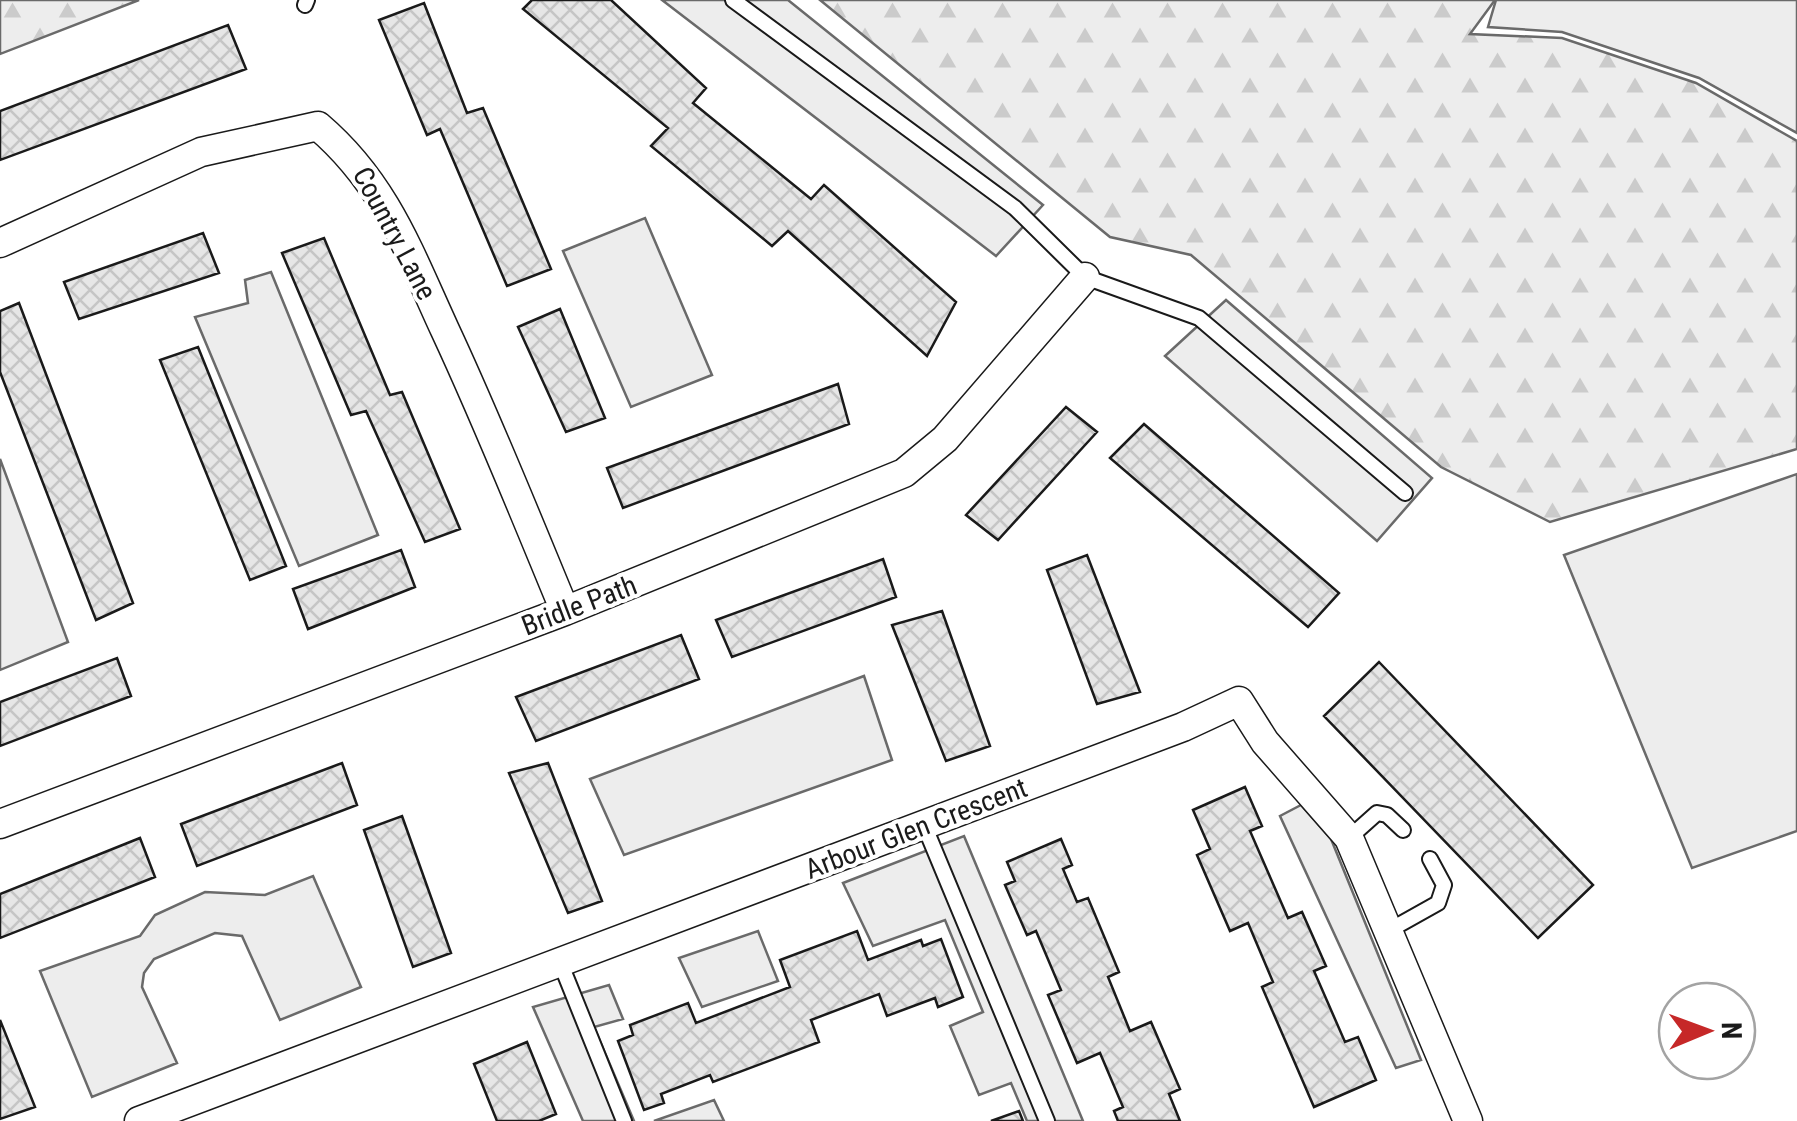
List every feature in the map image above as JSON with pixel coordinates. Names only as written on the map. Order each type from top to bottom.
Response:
[{"type":"street","name":"Country Lane","points":[[0,243],[201,152],[318,126],[362,168],[412,255],[565,611]]},
{"type":"street","name":"Bridle Path","points":[[0,824],[565,611],[919,464],[1086,278]]},
{"type":"street","name":"Arbour Glen Crescent","points":[[139,1121],[1240,702],[1265,742],[1349,838],[1468,1121]]},
{"type":"lane","points":[[734,0],[1016,208],[1086,278],[1199,318],[1405,493]]},
{"type":"lane","points":[[1349,838],[1378,814],[1387,815],[1404,830]]},
{"type":"lane","points":[[924,825],[1047,1121]]},
{"type":"lane","points":[[1388,930],[1438,903],[1444,885],[1430,859]]},
{"type":"lane","points":[[560,962],[624,1121]]},
{"type":"shaded area","points":[[662,0],[788,0],[1043,205],[996,256]]},
{"type":"shaded area","points":[[1496,0],[1797,0],[1797,133],[1699,78],[1562,32],[1488,27]]},
{"type":"shaded area","points":[[645,218],[712,375],[631,407],[563,251]]},
{"type":"shaded area","points":[[271,272],[378,535],[299,566],[195,317],[248,303],[245,280]]},
{"type":"shaded area","points":[[1226,300],[1432,478],[1377,541],[1165,356]]},
{"type":"shaded area","points":[[0,459],[68,642],[0,670]]},
{"type":"shaded area","points":[[1797,474],[1797,831],[1692,868],[1564,555]]},
{"type":"shaded area","points":[[864,676],[892,760],[624,855],[590,779]]},
{"type":"shaded area","points":[[1301,805],[1331,839],[1421,1060],[1396,1068],[1280,816]]},
{"type":"shaded area","points":[[964,836],[1083,1121],[1027,1121],[1011,1083],[979,1095],[950,1026],[983,1012],[945,920],[873,946],[843,883]]},
{"type":"shaded area","points":[[313,876],[361,987],[280,1020],[242,936],[215,933],[154,959],[144,973],[142,987],[177,1063],[92,1097],[40,971],[140,936],[155,915],[205,892],[265,895]]},
{"type":"shaded area","points":[[758,931],[778,981],[702,1007],[679,958]]},
{"type":"shaded area","points":[[609,985],[623,1019],[594,1027],[634,1121],[583,1121],[533,1007]]},
{"type":"shaded area","points":[[714,1100],[724,1121],[654,1121]]},
{"type":"green space","points":[[0,0],[139,0],[0,54]]},
{"type":"green space","points":[[820,0],[1495,0],[1470,34],[1562,38],[1696,83],[1797,141],[1797,449],[1550,522],[1441,467],[1191,255],[1110,237]]},
{"type":"building","points":[[532,0],[611,0],[706,88],[693,103],[811,199],[824,185],[956,302],[927,356],[788,231],[772,246],[651,146],[668,128],[523,9]]},
{"type":"building","points":[[424,3],[467,113],[483,108],[551,269],[507,286],[440,129],[427,135],[379,20]]},
{"type":"building","points":[[228,25],[246,69],[0,160],[0,111]]},
{"type":"building","points":[[203,233],[219,273],[79,319],[64,282]]},
{"type":"building","points":[[324,238],[390,395],[402,392],[460,529],[425,542],[366,411],[351,415],[282,253]]},
{"type":"building","points":[[19,303],[133,603],[96,620],[0,372],[0,311]]},
{"type":"building","points":[[560,309],[605,418],[566,432],[518,327]]},
{"type":"building","points":[[198,347],[286,566],[250,580],[160,360]]},
{"type":"building","points":[[838,384],[849,424],[623,508],[607,468]]},
{"type":"building","points":[[1066,407],[1097,432],[998,540],[966,515]]},
{"type":"building","points":[[1144,424],[1339,593],[1308,627],[1110,458]]},
{"type":"building","points":[[401,550],[415,587],[308,629],[293,589]]},
{"type":"building","points":[[1087,555],[1140,692],[1097,704],[1047,570]]},
{"type":"building","points":[[883,559],[896,597],[732,657],[716,620]]},
{"type":"building","points":[[942,611],[990,746],[946,761],[892,625]]},
{"type":"building","points":[[681,635],[699,679],[536,741],[516,697]]},
{"type":"building","points":[[117,658],[131,696],[0,746],[0,702]]},
{"type":"building","points":[[1379,662],[1593,885],[1538,938],[1324,716]]},
{"type":"building","points":[[342,763],[357,805],[197,866],[181,824]]},
{"type":"building","points":[[548,763],[602,901],[568,913],[509,773]]},
{"type":"building","points":[[1245,787],[1262,826],[1250,831],[1288,918],[1302,912],[1326,966],[1314,971],[1345,1042],[1358,1037],[1376,1080],[1314,1107],[1262,987],[1273,982],[1248,923],[1230,931],[1197,855],[1210,849],[1193,810]]},
{"type":"building","points":[[402,816],[451,953],[413,967],[364,830]]},
{"type":"building","points":[[140,838],[155,877],[0,938],[0,894]]},
{"type":"building","points":[[1061,839],[1072,865],[1063,869],[1077,902],[1088,898],[1119,972],[1108,977],[1130,1031],[1151,1022],[1180,1089],[1169,1094],[1180,1121],[1118,1121],[1114,1111],[1123,1107],[1100,1053],[1077,1063],[1048,995],[1061,990],[1036,931],[1027,935],[1005,885],[1015,881],[1007,862]]},
{"type":"building","points":[[857,931],[868,960],[921,940],[923,946],[941,939],[963,997],[938,1007],[935,998],[887,1016],[879,994],[811,1020],[819,1042],[713,1082],[710,1075],[661,1094],[664,1103],[644,1110],[618,1041],[633,1035],[630,1025],[688,1003],[696,1023],[790,987],[780,960]]},
{"type":"building","points":[[0,1020],[35,1107],[0,1119]]},
{"type":"building","points":[[527,1042],[556,1114],[539,1121],[497,1121],[474,1064]]},
{"type":"building","points":[[1019,1111],[1023,1121],[991,1121]]}]
